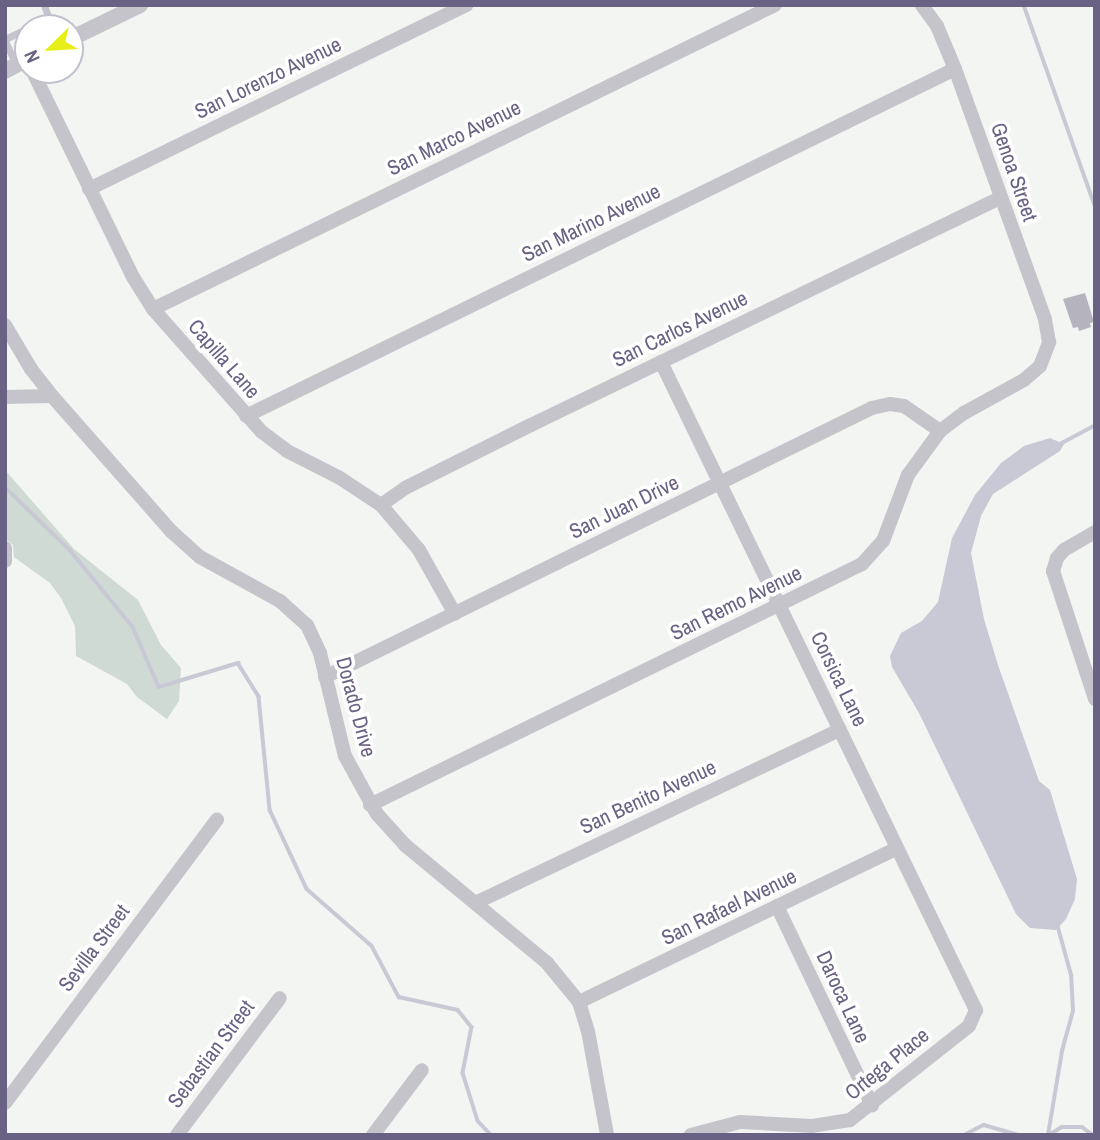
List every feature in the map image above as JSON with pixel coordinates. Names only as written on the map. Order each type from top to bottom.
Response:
[{"type":"street","points":[[84,32],[139,5]]},
{"type":"street","name":"San Lorenzo Avenue","points":[[89,189],[467,5]]},
{"type":"street","name":"San Marco Avenue","points":[[153,309],[775,5]]},
{"type":"street","name":"Genoa Street","points":[[922,5],[937,26],[955,69],[1045,319],[1049,342],[1045,358]]},
{"type":"street","name":"San Marino Avenue","points":[[246,416],[955,69]]},
{"type":"street","name":"Capilla Lane","points":[[39,84],[133,277],[153,309],[246,416],[287,451],[340,478],[381,505],[419,550],[455,614]]},
{"type":"street","name":"San Carlos Avenue","points":[[381,505],[405,488],[1000,198]]},
{"type":"street","name":"Dorado Drive","points":[[5,326],[52,397],[182,542],[216,567],[270,595],[299,616],[314,638],[345,757],[370,805],[394,835],[547,962],[579,1002],[588,1031],[607,1135]]},
{"type":"street","name":"San Remo Avenue","points":[[370,805],[854,569],[874,553],[887,533],[908,475],[940,431],[964,413],[1024,380],[1045,358]]},
{"type":"street","name":"Corsica Lane","points":[[661,362],[974,1004],[976,1016]]},
{"type":"street","points":[[5,397],[52,397]]},
{"type":"street","name":"San Juan Drive","points":[[326,677],[881,405],[909,408],[940,431]]},
{"type":"street","points":[[1094,695],[1056,588],[1053,572],[1057,558],[1064,550],[1095,532]]},
{"type":"street","name":"San Benito Avenue","points":[[475,903],[840,730]]},
{"type":"street","name":"Sevilla Street","points":[[5,1103],[217,820]]},
{"type":"street","name":"San Rafael Avenue","points":[[579,1002],[897,848]]},
{"type":"street","name":"Daroca Lane","points":[[777,906],[872,1105]]},
{"type":"street","name":"Sebastian Street","points":[[177,1135],[280,998]]},
{"type":"street","name":"Ortega Place","points":[[691,1135],[740,1122],[812,1126],[839,1123],[872,1105],[969,1026],[976,1016]]},
{"type":"street","points":[[373,1135],[422,1070]]},
{"type":"shaded area","points":[[1050,438],[1064,444],[1060,451],[993,494],[981,516],[971,553],[984,619],[998,665],[1039,781],[1050,790],[1077,879],[1075,899],[1066,919],[1056,930],[1030,928],[1016,914],[919,713],[892,667],[890,656],[901,633],[922,621],[938,602],[952,538],[975,495],[1001,463],[1024,446]]},
{"type":"shaded area","points":[[5,470],[74,549],[138,600],[161,645],[181,668],[179,701],[167,719],[137,697],[127,684],[76,656],[75,626],[61,598],[50,583],[14,557],[13,545],[5,538]]},
{"type":"building","points":[[1085,293],[1094,322],[1090,323],[1091,327],[1079,331],[1078,327],[1073,328],[1063,299]]},
{"type":"waterway","points":[[1024,5],[1095,205]]},
{"type":"waterway","points":[[1060,444],[1095,425]]},
{"type":"waterway","points":[[5,487],[70,550],[133,627],[159,687],[238,663],[259,697],[270,810],[307,889],[372,946],[399,997],[458,1010],[472,1027],[463,1073],[478,1121],[491,1135]]},
{"type":"waterway","points":[[1048,1135],[1062,1051],[1073,1011],[1071,975],[1056,921]]},
{"type":"waterway","points":[[964,1135],[984,1125],[1020,1135]]},
{"type":"waterway","points":[[1049,1135],[1062,1127],[1082,1127],[1093,1135]]}]
